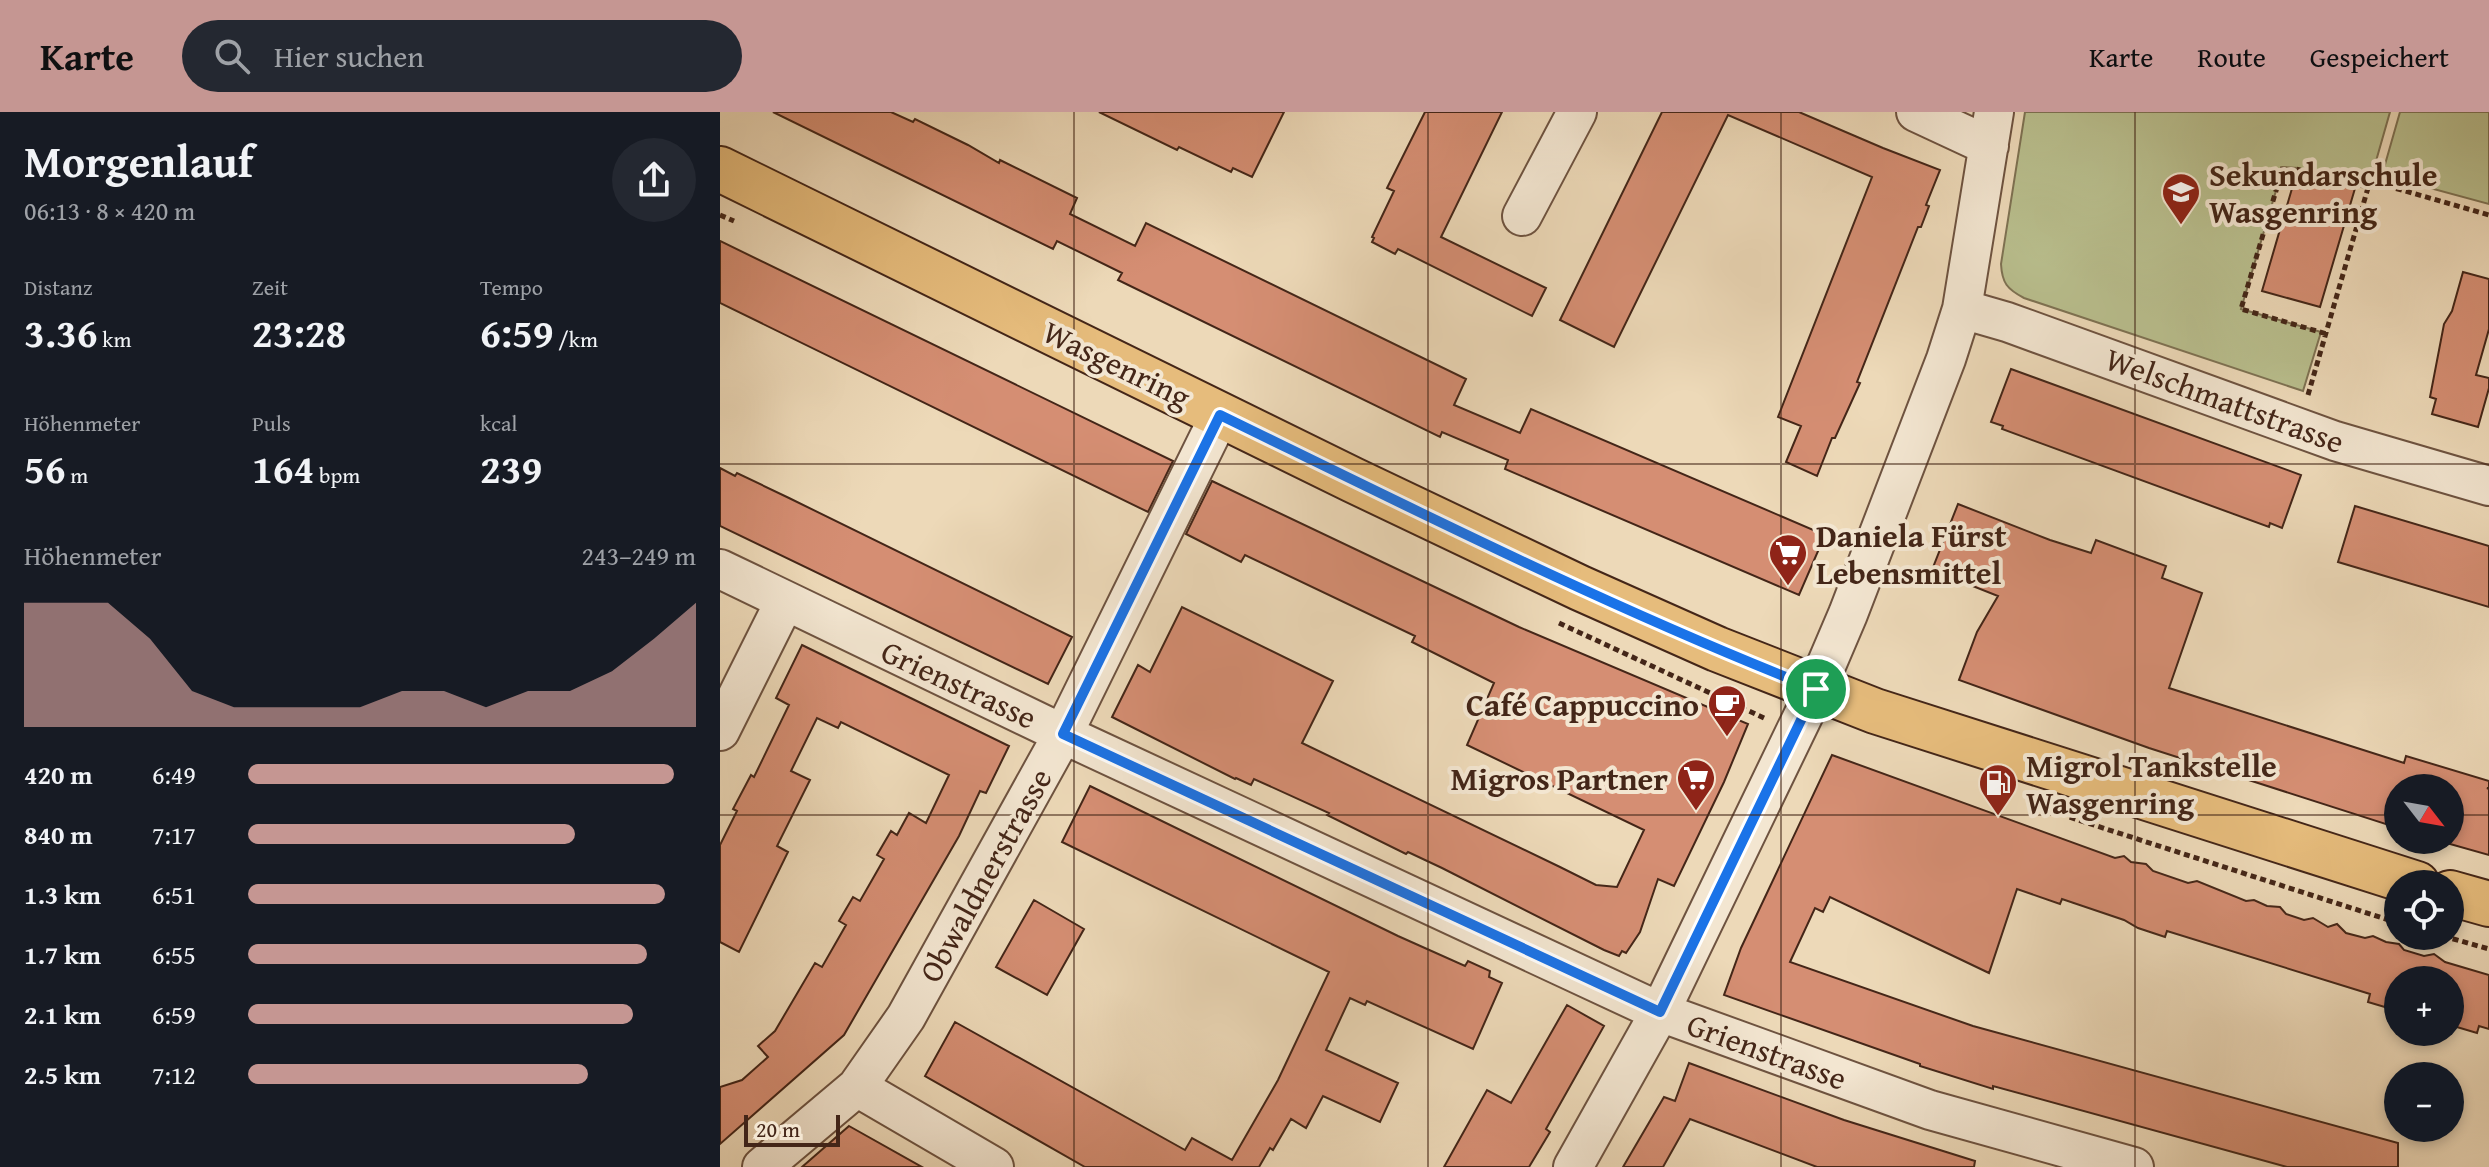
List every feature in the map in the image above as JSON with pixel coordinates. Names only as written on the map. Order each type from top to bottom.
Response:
[{"type":"main road","name":"Wasgenring","points":[[720,169],[1220,415],[1580,588],[1717,649],[1875,711],[2384,873]]},
{"type":"main road","points":[[2464,897],[2489,904]]},
{"type":"street","points":[[1522,216],[1577,112]]},
{"type":"street","points":[[1916,112],[1991,129]]},
{"type":"street","points":[[1970,112],[1991,129]]},
{"type":"street","points":[[1573,1167],[1660,1012],[1816,689],[1848,614],[1930,402],[1962,309],[1991,129]]},
{"type":"street","name":"Welschmattstrasse","points":[[1962,309],[2007,322],[2335,441],[2489,486]]},
{"type":"street","name":"Obwaldnerstrasse","points":[[762,1167],[857,1087],[906,1017],[1063,734],[1220,415]]},
{"type":"street","name":"Grienstrasse","points":[[720,569],[1063,734],[1660,1012],[1930,1110],[2134,1167]]},
{"type":"street","points":[[720,731],[785,601]]},
{"type":"street","points":[[857,1087],[994,1167]]},
{"type":"path","points":[[2283,167],[2241,309],[2327,334]]},
{"type":"path","points":[[2299,428],[2370,181],[2489,215]]},
{"type":"path","points":[[2464,942],[2489,949]]},
{"type":"green space","name":"Sekundarschule Wasgenring","points":[[2025,112],[2390,112],[2368,189],[2298,168],[2283,167],[2241,309],[2321,332],[2303,391],[2024,298],[2010,288],[2004,281],[2001,264]]},
{"type":"green space","points":[[2400,112],[2489,112],[2489,204],[2382,175]]},
{"type":"building","points":[[773,112],[891,112],[913,122],[915,119],[999,163],[1000,160],[1077,198],[1070,214],[1135,246],[1146,223],[1466,379],[1454,405],[1520,433],[1531,409],[1825,535],[1799,595],[1505,469],[1508,460],[1442,432],[1440,437],[1118,280],[1122,273],[1057,241],[1053,249]]},
{"type":"building","points":[[1099,112],[1284,112],[1252,177],[1233,168],[1231,172],[1179,147],[1177,150]]},
{"type":"building","points":[[1425,112],[1502,112],[1441,237],[1546,288],[1532,316],[1398,249],[1395,254],[1372,242],[1394,191],[1387,188]]},
{"type":"building","points":[[1662,112],[1799,112],[1940,170],[1921,227],[1918,227],[1857,382],[1860,383],[1817,476],[1786,462],[1801,426],[1778,417],[1872,177],[1728,115],[1614,347],[1560,320]]},
{"type":"building","points":[[2298,168],[2356,185],[2320,307],[2262,291]]},
{"type":"building","points":[[720,241],[1173,461],[1148,512],[720,303]]},
{"type":"building","points":[[2463,272],[2489,279],[2489,329],[2476,375],[2489,378],[2489,388],[2478,427],[2432,414],[2436,399],[2430,397],[2444,324],[2452,311]]},
{"type":"building","points":[[2011,369],[2301,475],[2282,528],[2270,523],[2269,527],[2002,429],[2003,426],[1991,422]]},
{"type":"building","points":[[720,468],[735,476],[737,473],[1072,637],[1048,684],[720,526]]},
{"type":"building","points":[[1212,481],[1519,627],[1748,724],[1674,886],[1658,879],[1640,932],[1626,953],[1622,951],[1619,956],[1604,950],[1442,868],[1327,815],[1329,813],[1254,779],[1251,785],[1235,779],[1112,717],[1138,665],[1150,672],[1182,607],[1333,681],[1302,743],[1596,885],[1617,887],[1644,830],[1467,745],[1494,683],[1412,642],[1415,636],[1245,555],[1241,562],[1186,534]]},
{"type":"building","points":[[1958,504],[2091,553],[2096,540],[2166,566],[2162,578],[2202,593],[2169,688],[2404,763],[2406,756],[2489,781],[2489,855],[2464,848],[2464,774],[2384,774],[2384,824],[2149,748],[1959,680],[1977,632],[1998,596],[1932,570]]},
{"type":"building","points":[[2355,506],[2489,546],[2489,607],[2338,562]]},
{"type":"building","points":[[802,645],[1009,746],[986,793],[980,791],[959,836],[844,1035],[720,1144],[720,1087],[742,1080],[768,1057],[758,1046],[775,1031],[815,963],[822,967],[846,925],[839,921],[853,897],[860,901],[884,859],[877,855],[891,831],[897,835],[909,813],[926,823],[949,775],[841,722],[838,728],[817,718],[791,771],[810,780],[777,846],[788,852],[739,952],[720,942],[720,845],[737,811],[733,809],[751,775],[754,777],[789,705],[776,698]]},
{"type":"building","points":[[1832,755],[2115,858],[2124,856],[2131,862],[2146,864],[2153,871],[2188,883],[2197,881],[2246,901],[2280,907],[2286,914],[2304,920],[2313,918],[2328,927],[2337,924],[2346,933],[2365,938],[2373,936],[2384,941],[2384,950],[2404,950],[2424,956],[2434,954],[2459,966],[2384,966],[2384,1007],[2368,1002],[2370,994],[2167,931],[2165,937],[2062,899],[2060,904],[2017,889],[1989,973],[1830,897],[1823,912],[1815,908],[1790,962],[1973,1026],[2384,1139],[2384,1142],[2398,1143],[2398,1167],[2287,1167],[1993,1086],[1993,1089],[1724,995],[1741,948]]},
{"type":"building","points":[[1090,786],[1398,936],[1465,966],[1468,961],[1490,971],[1489,977],[1502,983],[1473,1049],[1367,1001],[1365,1005],[1350,998],[1326,1050],[1398,1083],[1380,1122],[1323,1096],[1306,1128],[1291,1119],[1259,1167],[1085,1167],[925,1076],[955,1022],[1185,1150],[1192,1138],[1232,1160],[1278,1080],[1329,972],[1062,842]]},
{"type":"building","points":[[1034,900],[1084,929],[1047,995],[996,967]]},
{"type":"building","points":[[2464,968],[2489,975],[2489,1029],[2479,1026],[2477,1033],[2464,1029]]},
{"type":"building","points":[[1567,1005],[1604,1026],[1546,1129],[1550,1132],[1529,1167],[1444,1167],[1487,1090],[1511,1103]]},
{"type":"building","points":[[1689,1063],[1844,1120],[1975,1161],[1974,1167],[1817,1167],[1690,1119],[1663,1167],[1623,1167],[1664,1097],[1675,1101]]},
{"type":"building","points":[[849,1126],[922,1167],[802,1167]]},
{"type":"place","name":"Sekundarschule Wasgenring","points":[[2181,226]]},
{"type":"place","name":"Daniela Fürst Lebensmittel","points":[[1788,587]]},
{"type":"place","name":"Café Cappuccino","points":[[1727,738]]},
{"type":"place","name":"Migros Partner","points":[[1696,812]]},
{"type":"place","name":"Migrol Tankstelle Wasgenring","points":[[1998,817]]},
{"type":"route","points":[[1220,415],[1580,588],[1816,689],[1660,1012],[1063,734],[1220,415]]}]
